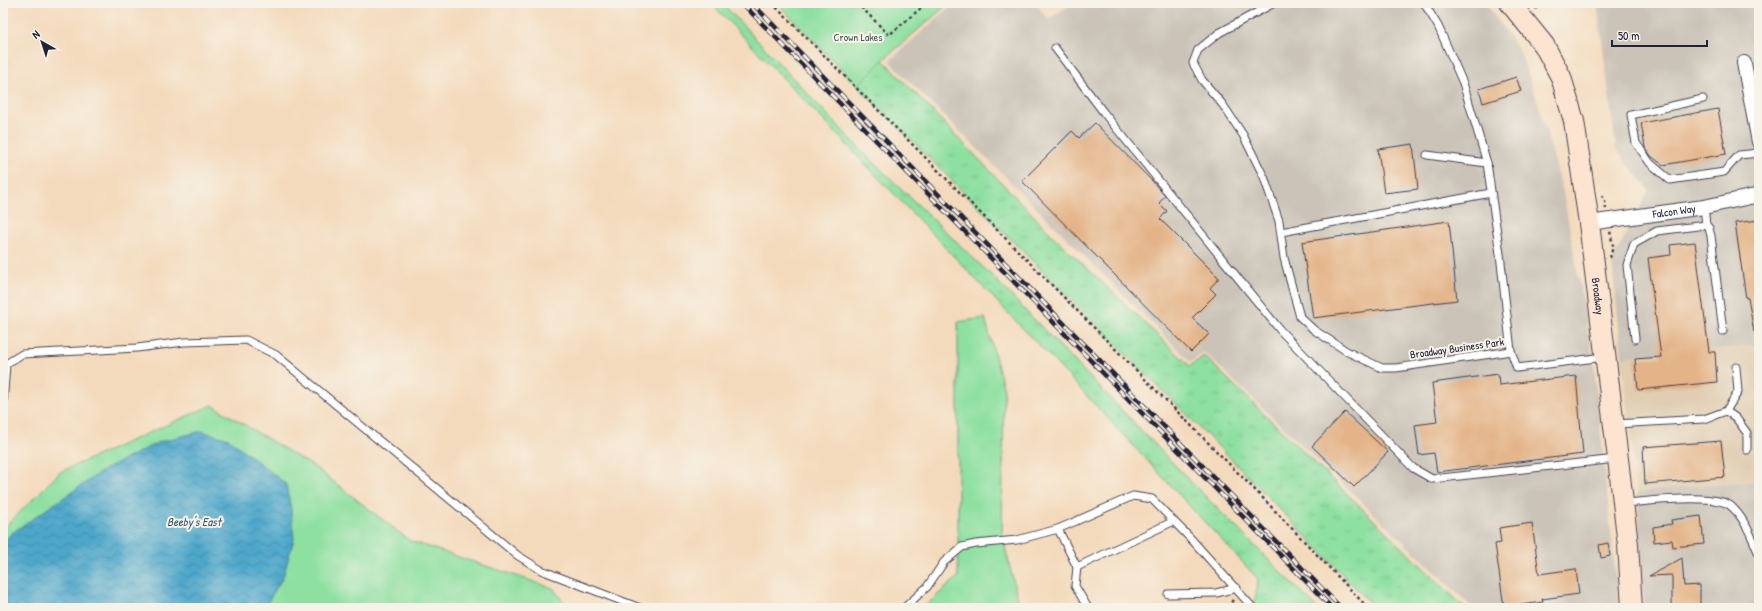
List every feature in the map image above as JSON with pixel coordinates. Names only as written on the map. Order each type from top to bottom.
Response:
[{"type":"main road","name":"Broadway","points":[[1510,3],[1544,45],[1561,77],[1574,121],[1589,223],[1604,356],[1618,459],[1628,545],[1632,608]]},
{"type":"street","points":[[1744,64],[1759,142]]},
{"type":"street","name":"Falcon Way","points":[[1589,223],[1704,207],[1759,195]]},
{"type":"lane","name":"Broadway Business Park","points":[[1274,3],[1219,33],[1198,50],[1194,62],[1202,80],[1223,105],[1243,135],[1264,177],[1280,222],[1284,258],[1300,317],[1314,330],[1348,352],[1382,368],[1396,368],[1511,351],[1517,368],[1604,356]]},
{"type":"lane","points":[[1424,3],[1438,26],[1463,83],[1487,163],[1511,351]]},
{"type":"lane","points":[[1055,48],[1104,113],[1280,330],[1413,468],[1432,479],[1618,459]]},
{"type":"lane","points":[[1703,99],[1631,115],[1636,143],[1650,163],[1670,180],[1724,172],[1739,155],[1759,153]]},
{"type":"lane","points":[[1427,156],[1487,163]]},
{"type":"lane","points":[[1281,232],[1491,193]]},
{"type":"lane","points":[[1704,207],[1706,225],[1709,228],[1711,236],[1723,331]]},
{"type":"lane","points":[[1635,339],[1627,265],[1634,244],[1657,231],[1706,225]]},
{"type":"lane","points":[[3,405],[6,364],[22,354],[137,348],[184,342],[246,340],[282,359],[517,555],[541,570],[620,602],[640,608]]},
{"type":"lane","points":[[1613,424],[1704,419],[1726,411],[1738,392],[1736,367]]},
{"type":"lane","points":[[1726,411],[1736,418],[1747,433],[1748,450]]},
{"type":"lane","points":[[904,608],[927,587],[944,562],[962,546],[1017,540],[1058,529],[1133,496],[1152,499],[1237,588],[1253,608]]},
{"type":"lane","points":[[1622,503],[1708,498],[1732,506],[1750,532],[1759,554]]},
{"type":"lane","points":[[1077,567],[1174,521]]},
{"type":"lane","points":[[1058,529],[1077,567],[1075,586],[1088,608]]},
{"type":"lane","points":[[1168,594],[1216,593],[1237,588]]},
{"type":"path","points":[[772,3],[1258,493],[1368,608]]},
{"type":"path","points":[[857,3],[889,35],[927,3]]},
{"type":"shaded area","points":[[954,3],[1036,3],[1048,20],[1072,3],[1486,3],[1520,52],[1541,112],[1563,192],[1593,358],[1619,608],[1473,608],[1204,352],[1191,362],[889,61]]},
{"type":"shaded area","points":[[1597,3],[1759,3],[1759,345],[1622,357],[1612,261],[1649,190],[1616,149]]},
{"type":"shaded area","points":[[1759,345],[1759,481],[1637,492],[1622,357]]},
{"type":"shaded area","points":[[1759,481],[1759,608],[1644,608],[1637,492]]},
{"type":"green space","points":[[711,3],[722,3],[860,149],[996,280],[1195,486],[1317,608],[1254,608],[1258,579],[1055,362]]},
{"type":"green space","name":"Crown Lakes","points":[[777,3],[949,3],[883,60],[857,86]]},
{"type":"green space","points":[[883,60],[1053,236],[1190,366],[1204,356],[1465,608],[1375,608],[1243,471],[857,86]]},
{"type":"green space","points":[[985,318],[1004,390],[1002,535],[1020,608],[923,608],[958,577],[958,322]]},
{"type":"green space","points":[[212,405],[316,468],[410,541],[553,588],[568,608],[3,608],[3,529],[60,472]]},
{"type":"water","name":"Beeby's East","points":[[201,431],[229,439],[286,484],[291,510],[294,539],[283,577],[264,608],[3,608],[3,542],[12,533],[104,470],[159,442]]},
{"type":"building","points":[[1516,77],[1521,91],[1483,103],[1479,89]]},
{"type":"building","points":[[1718,109],[1726,154],[1663,165],[1651,156],[1645,147],[1641,123]]},
{"type":"building","points":[[1095,123],[1165,196],[1159,203],[1167,211],[1160,219],[1219,278],[1210,288],[1216,294],[1192,318],[1209,334],[1191,352],[1022,181],[1072,131],[1079,138]]},
{"type":"building","points":[[1413,144],[1418,189],[1384,193],[1378,149]]},
{"type":"building","points":[[1759,220],[1759,331],[1754,332],[1748,298],[1746,298],[1735,223]]},
{"type":"building","points":[[1449,221],[1457,300],[1313,318],[1302,242]]},
{"type":"building","points":[[1695,242],[1709,352],[1715,352],[1717,382],[1638,390],[1635,359],[1661,357],[1648,258],[1671,255],[1670,245]]},
{"type":"building","points":[[1498,374],[1499,385],[1576,376],[1583,454],[1437,472],[1434,453],[1419,455],[1415,425],[1437,422],[1432,383]]},
{"type":"building","points":[[1345,412],[1388,452],[1354,487],[1312,446]]},
{"type":"building","points":[[1721,441],[1725,477],[1645,484],[1643,447]]},
{"type":"building","points":[[1701,516],[1704,544],[1673,547],[1672,540],[1654,542],[1653,527],[1672,524],[1671,520]]},
{"type":"building","points":[[1532,523],[1539,574],[1576,569],[1579,594],[1542,599],[1543,602],[1504,607],[1495,544],[1501,543],[1499,528]]},
{"type":"building","points":[[1608,543],[1610,556],[1601,558],[1599,545]]},
{"type":"building","points":[[1682,558],[1684,586],[1700,585],[1700,608],[1672,608],[1672,575],[1649,576]]},
{"type":"railway","points":[[742,3],[1332,608]]},
{"type":"railway","points":[[752,3],[1341,608]]}]
